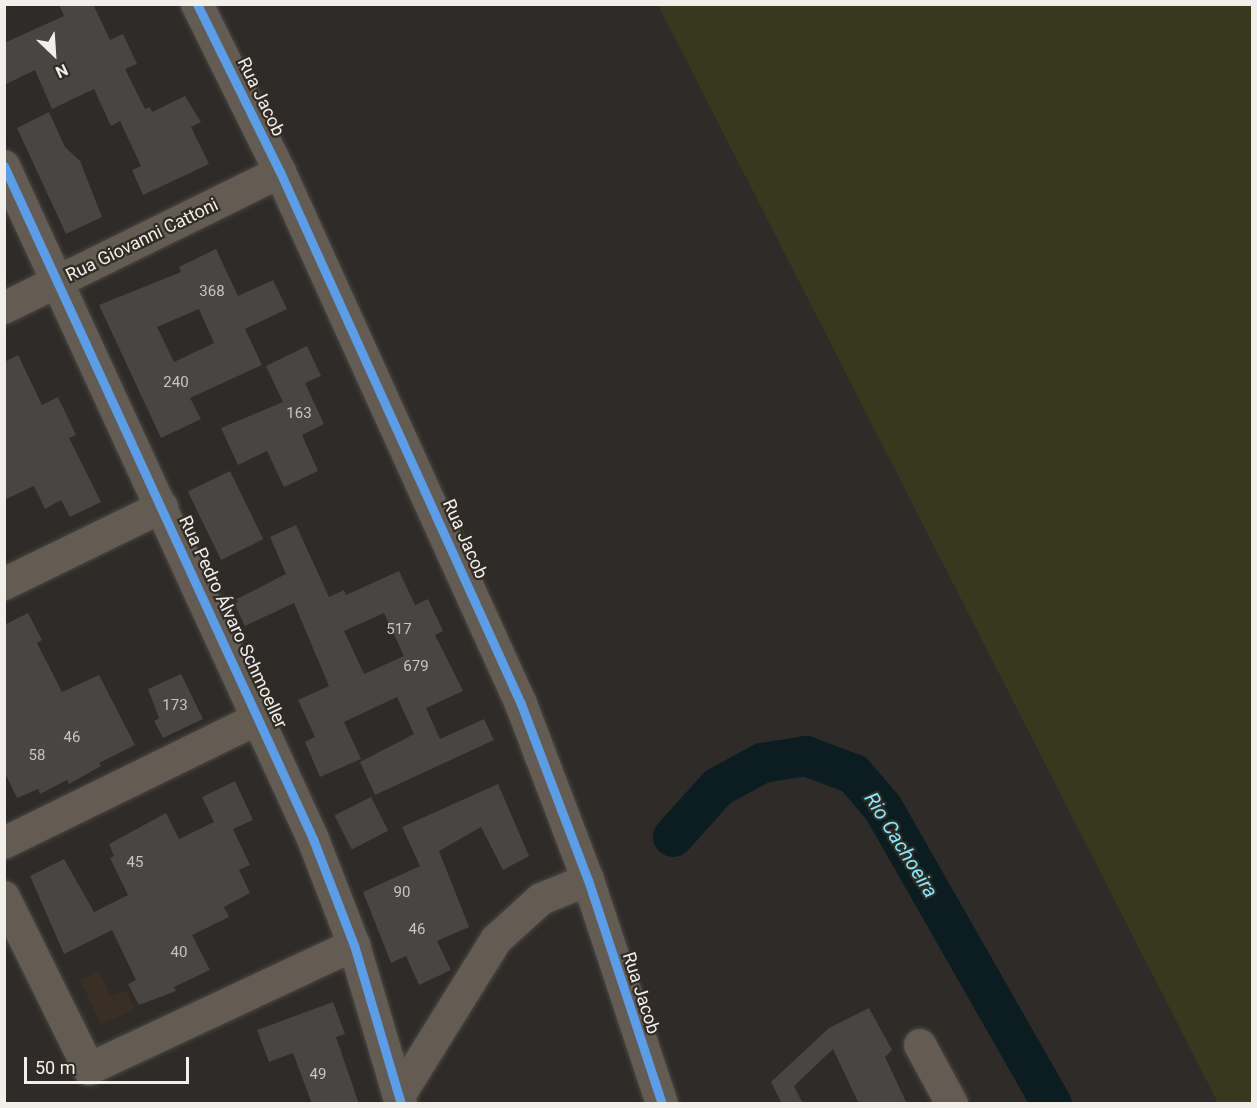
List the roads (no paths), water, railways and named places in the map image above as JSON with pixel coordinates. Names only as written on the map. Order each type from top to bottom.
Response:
[{"type":"street","name":"Rua Jacob","points":[[197,4],[280,172],[521,704],[588,880],[662,1104]]},
{"type":"street","name":"Rua Pedro Álvaro Schmoeller","points":[[4,166],[313,839],[354,945],[400,1100]]},
{"type":"street","name":"Rua Giovanni Cattoni","points":[[4,308],[280,172]]},
{"type":"street","points":[[4,584],[162,507]]},
{"type":"street","points":[[4,843],[259,718]]},
{"type":"street","points":[[400,1100],[496,940],[541,899],[588,880]]},
{"type":"street","points":[[4,897],[89,1069],[354,945]]},
{"type":"street","points":[[920,1045],[952,1104]]},
{"type":"waterway","name":"Rio Cachoeira","points":[[673,837],[718,787],[762,763],[806,756],[854,774],[883,808],[1052,1104]]}]
